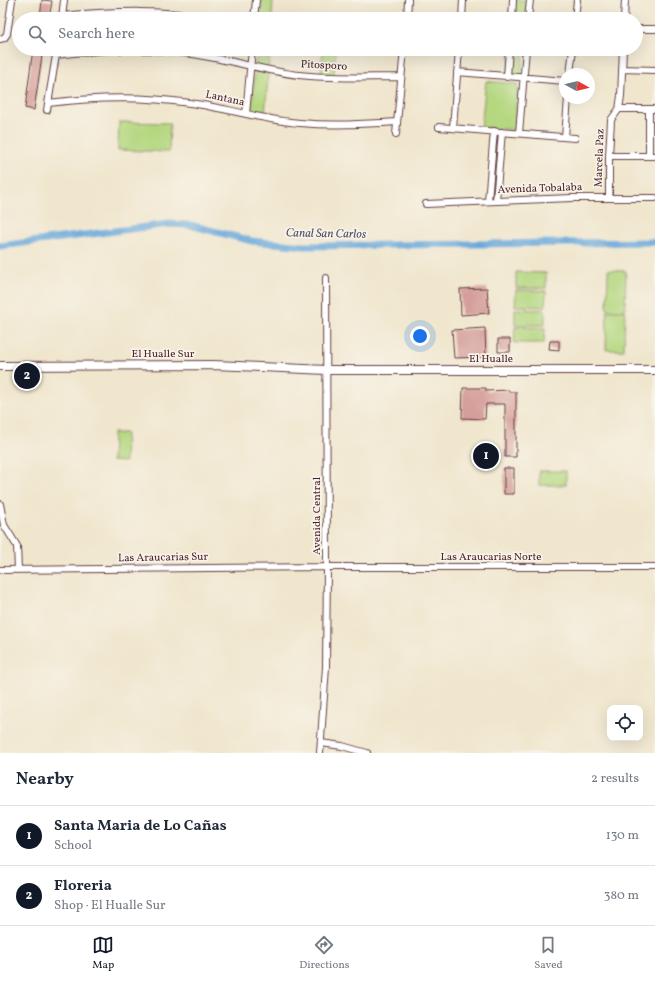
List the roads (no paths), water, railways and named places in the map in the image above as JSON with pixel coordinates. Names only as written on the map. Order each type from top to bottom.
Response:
[{"type":"street","points":[[0,39],[4,38],[7,34],[12,0]]},
{"type":"street","points":[[63,12],[64,0]]},
{"type":"street","points":[[255,12],[256,0]]},
{"type":"street","points":[[407,12],[408,0]]},
{"type":"street","points":[[462,12],[463,0]]},
{"type":"street","points":[[512,12],[513,0]]},
{"type":"street","points":[[529,12],[530,0]]},
{"type":"street","points":[[576,12],[577,0]]},
{"type":"street","points":[[624,12],[625,0]]},
{"type":"street","points":[[98,12],[161,12]]},
{"type":"street","points":[[643,29],[655,29]]},
{"type":"street","points":[[47,110],[55,56]]},
{"type":"street","name":"Pitosporo","points":[[205,56],[286,73],[314,76],[401,77]]},
{"type":"street","points":[[246,114],[251,56]]},
{"type":"street","points":[[396,134],[403,56]]},
{"type":"street","points":[[453,128],[458,56]]},
{"type":"street","points":[[507,76],[508,56]]},
{"type":"street","points":[[519,134],[525,56]]},
{"type":"street","points":[[571,68],[572,56]]},
{"type":"street","name":"Marcela Paz","points":[[609,198],[611,120],[619,108],[623,56]]},
{"type":"street","points":[[622,68],[655,70]]},
{"type":"street","points":[[457,72],[559,81]]},
{"type":"street","name":"Lantana","points":[[48,103],[99,98],[135,98],[190,103],[286,121],[315,124],[352,125],[397,122]]},
{"type":"street","points":[[565,137],[568,104]]},
{"type":"street","points":[[609,156],[652,156],[652,109],[619,108]]},
{"type":"street","points":[[439,127],[575,138]]},
{"type":"street","points":[[488,201],[494,131]]},
{"type":"street","points":[[496,200],[502,132]]},
{"type":"street","name":"Avenida Tobalaba","points":[[426,204],[496,200],[655,198]]},
{"type":"street","name":"Avenida Central","points":[[320,753],[322,743],[326,667],[326,278]]},
{"type":"street","name":"El Hualle Sur","points":[[0,366],[214,365],[327,370]]},
{"type":"street","name":"El Hualle","points":[[327,370],[655,370]]},
{"type":"street","points":[[0,504],[4,525],[17,546],[18,570]]},
{"type":"street","name":"Las Araucarias Norte","points":[[327,566],[655,567]]},
{"type":"street","name":"Las Araucarias Sur","points":[[0,570],[327,566]]},
{"type":"street","points":[[322,743],[342,746],[367,753]]},
{"type":"waterway","name":"Canal San Carlos","points":[[0,246],[169,224],[190,225],[252,241],[304,246],[655,242]]},
{"type":"place","name":"Floreria","points":[[27,376]]},
{"type":"place","name":"Santa Maria de Lo Cañas","points":[[486,456]]}]
